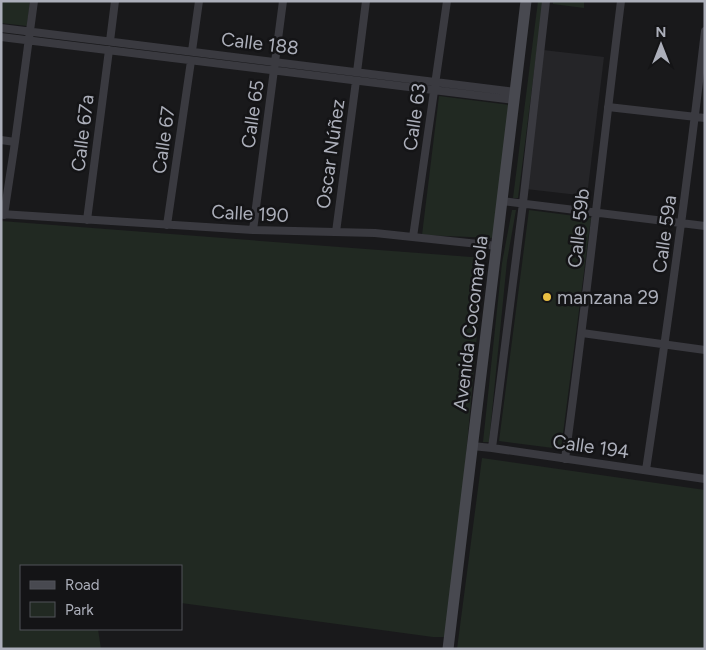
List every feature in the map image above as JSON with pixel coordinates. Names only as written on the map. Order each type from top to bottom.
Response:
[{"type":"main road","name":"Avenida Cocomarola","points":[[448,649],[526,1]]},
{"type":"street","points":[[3,214],[30,40],[34,1]]},
{"type":"street","points":[[110,41],[115,1]]},
{"type":"street","points":[[192,51],[199,1]]},
{"type":"street","name":"Calle 65","points":[[252,230],[283,1]]},
{"type":"street","points":[[357,72],[366,1]]},
{"type":"street","name":"Calle 63","points":[[413,237],[447,1]]},
{"type":"street","points":[[492,448],[546,1]]},
{"type":"street","name":"Calle 59b","points":[[566,459],[621,1]]},
{"type":"street","name":"Calle 188","points":[[1,28],[436,82],[515,96]]},
{"type":"street","name":"Calle 59a","points":[[646,470],[682,223],[705,31]]},
{"type":"street","name":"Calle 188","points":[[1,37],[435,91],[515,96]]},
{"type":"street","name":"Calle 67a","points":[[87,220],[109,50]]},
{"type":"street","name":"Calle 67","points":[[167,225],[191,60]]},
{"type":"street","name":"Oscar Núñez","points":[[336,232],[356,80]]},
{"type":"street","points":[[608,107],[705,118]]},
{"type":"street","points":[[1,140],[15,142]]},
{"type":"street","points":[[502,201],[705,226]]},
{"type":"street","name":"Calle 190","points":[[3,214],[252,230],[375,233],[497,246]]},
{"type":"street","points":[[582,332],[705,350]]},
{"type":"street","name":"Calle 194","points":[[472,446],[705,479]]},
{"type":"shaded area","points":[[543,50],[604,57],[587,196],[526,189]]},
{"type":"green space","points":[[1,1],[30,1],[27,26],[1,23]]},
{"type":"green space","points":[[538,1],[543,1],[518,198],[513,198]]},
{"type":"green space","points":[[553,1],[584,1],[584,8],[553,4]]},
{"type":"green space","points":[[439,96],[510,105],[494,238],[422,235]]},
{"type":"green space","points":[[512,210],[516,210],[507,261],[489,442],[483,442],[502,263]]},
{"type":"green space","points":[[529,210],[591,218],[561,449],[499,441]]},
{"type":"green space","points":[[1,221],[484,258],[448,637],[433,637],[182,603],[182,565],[20,565],[20,630],[98,630],[101,649],[1,649]]},
{"type":"green space","points":[[482,458],[705,490],[705,649],[457,649]]},
{"type":"place","name":"manzana 29","points":[[547,297]]}]
